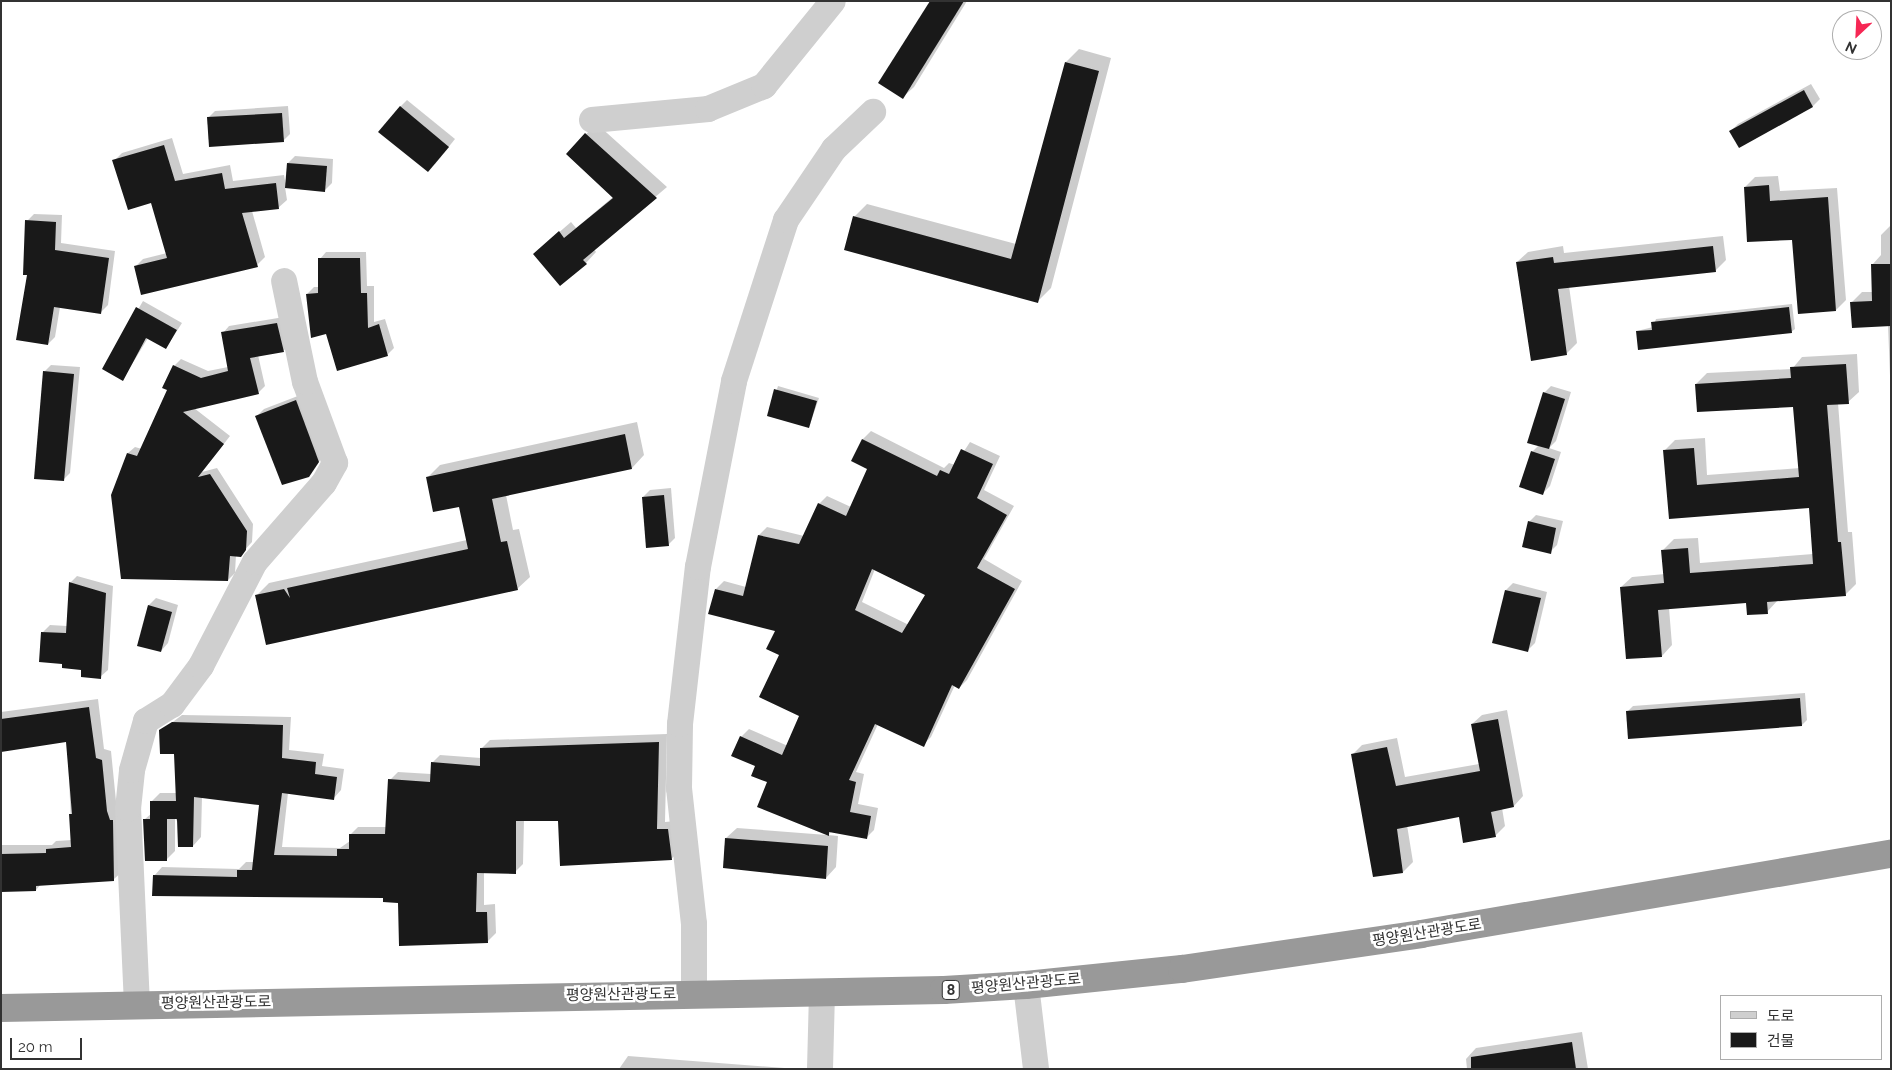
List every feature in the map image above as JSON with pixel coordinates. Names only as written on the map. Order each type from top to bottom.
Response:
[{"type":"highway","name":"평양원산관광도로","points":[[1,1008],[822,993],[1026,985],[1182,970],[1421,934],[1891,854]]},
{"type":"street","points":[[592,120],[708,109],[764,86],[833,1]]},
{"type":"street","points":[[694,994],[694,924],[679,788],[680,724],[698,567],[728,408],[755,309],[786,220],[834,149],[874,112]]},
{"type":"street","points":[[137,1005],[128,809],[132,770],[146,721],[172,705],[201,666],[255,562],[324,483],[335,464],[305,382],[284,281]]},
{"type":"street","points":[[1026,985],[1036,1069]]},
{"type":"street","points":[[820,1069],[822,993]]},
{"type":"building","points":[[930,1],[964,1],[903,99],[878,83]]},
{"type":"building","points":[[1065,62],[1099,71],[1038,303],[844,250],[853,216],[1011,259]]},
{"type":"building","points":[[1804,90],[1813,107],[1739,148],[1729,131]]},
{"type":"building","points":[[400,106],[449,147],[428,172],[378,132]]},
{"type":"building","points":[[282,113],[284,142],[209,147],[207,117]]},
{"type":"building","points":[[585,133],[657,198],[583,260],[587,264],[560,286],[533,254],[559,231],[564,238],[613,198],[566,154]]},
{"type":"building","points":[[164,145],[175,181],[222,173],[225,189],[276,183],[279,209],[242,213],[258,267],[141,295],[134,266],[167,258],[151,203],[128,210],[112,160]]},
{"type":"building","points":[[287,163],[327,166],[325,192],[285,188]]},
{"type":"building","points":[[1769,185],[1770,201],[1828,197],[1836,311],[1798,314],[1792,240],[1747,242],[1744,187]]},
{"type":"building","points":[[25,220],[56,222],[55,250],[109,258],[101,314],[54,307],[48,345],[16,340],[27,275],[23,275]]},
{"type":"building","points":[[1713,246],[1716,272],[1558,289],[1567,355],[1531,361],[1516,262],[1553,257],[1554,263]]},
{"type":"building","points":[[318,258],[360,258],[361,293],[367,293],[368,328],[379,324],[388,356],[337,371],[326,334],[311,338],[306,294],[318,293]]},
{"type":"building","points":[[1871,264],[1891,264],[1891,326],[1852,328],[1850,302],[1872,301]]},
{"type":"building","points":[[136,307],[177,330],[166,349],[146,338],[123,381],[102,369]]},
{"type":"building","points":[[1789,307],[1792,333],[1638,350],[1636,331],[1652,330],[1651,322]]},
{"type":"building","points":[[277,323],[284,352],[250,358],[259,394],[183,412],[224,444],[198,477],[210,474],[247,531],[246,550],[241,557],[230,556],[228,581],[121,579],[111,495],[127,453],[137,456],[167,390],[162,388],[173,365],[201,378],[228,371],[221,332]]},
{"type":"building","points":[[1846,364],[1849,404],[1827,405],[1838,542],[1841,542],[1846,596],[1767,602],[1768,614],[1747,615],[1746,603],[1658,610],[1662,657],[1626,659],[1620,587],[1664,583],[1661,550],[1688,548],[1690,573],[1813,564],[1809,508],[1669,519],[1663,450],[1694,448],[1697,485],[1799,477],[1793,407],[1697,412],[1695,384],[1791,378],[1790,367]]},
{"type":"building","points":[[43,371],[74,374],[64,481],[34,479]]},
{"type":"building","points":[[774,389],[817,401],[809,428],[767,416]]},
{"type":"building","points":[[1543,392],[1565,399],[1549,449],[1527,443]]},
{"type":"building","points":[[296,400],[319,462],[309,477],[282,485],[255,416]]},
{"type":"building","points":[[625,434],[632,469],[492,499],[501,542],[507,541],[518,590],[266,645],[255,595],[284,589],[290,598],[287,588],[468,549],[459,507],[433,512],[426,477]]},
{"type":"building","points":[[862,439],[937,476],[940,470],[949,474],[961,449],[993,464],[977,498],[1007,515],[977,568],[1015,589],[959,689],[952,685],[924,747],[875,724],[849,780],[856,782],[850,812],[871,816],[867,839],[829,832],[829,836],[757,807],[767,782],[751,776],[755,766],[731,756],[740,736],[782,755],[799,716],[759,697],[779,655],[766,649],[775,631],[708,614],[715,589],[743,596],[758,535],[799,544],[818,503],[846,516],[867,469],[851,461]],"holes":[[[872,569],[925,595],[902,633],[855,610]]]},
{"type":"building","points":[[1531,451],[1555,459],[1543,495],[1519,487]]},
{"type":"building","points":[[664,495],[669,546],[646,548],[642,497]]},
{"type":"building","points":[[1528,521],[1556,528],[1551,554],[1522,547]]},
{"type":"building","points":[[69,582],[106,593],[101,679],[81,677],[81,670],[62,668],[62,664],[39,662],[41,632],[66,633]]},
{"type":"building","points":[[1505,590],[1541,598],[1528,652],[1492,643]]},
{"type":"building","points":[[148,605],[172,612],[161,652],[137,646]]},
{"type":"building","points":[[1800,698],[1802,726],[1628,739],[1626,711]]},
{"type":"building","points":[[89,707],[96,758],[102,760],[107,811],[110,820],[113,820],[114,881],[36,886],[36,891],[1,892],[1,854],[46,853],[46,849],[71,847],[69,814],[72,814],[66,742],[1,752],[1,719]]},
{"type":"building","points":[[1498,719],[1514,807],[1491,812],[1496,837],[1463,843],[1459,817],[1397,829],[1403,873],[1373,877],[1351,754],[1387,747],[1396,786],[1480,771],[1471,724]]},
{"type":"building","points":[[172,722],[283,725],[282,758],[316,762],[315,774],[337,777],[334,800],[282,793],[274,855],[337,856],[337,849],[349,849],[349,834],[385,834],[388,779],[430,782],[431,762],[480,766],[480,748],[659,742],[657,829],[668,829],[672,860],[560,866],[558,821],[516,821],[516,874],[477,873],[476,912],[487,912],[488,943],[399,946],[398,903],[383,902],[383,898],[152,896],[153,875],[237,877],[237,870],[252,870],[259,805],[194,797],[193,847],[178,847],[177,819],[167,819],[167,861],[145,861],[143,819],[150,819],[150,801],[176,801],[174,754],[160,754],[159,730]]},
{"type":"building","points":[[725,838],[828,846],[826,879],[723,868]]},
{"type":"building","points":[[1572,1042],[1576,1069],[1471,1069],[1471,1057]]}]
